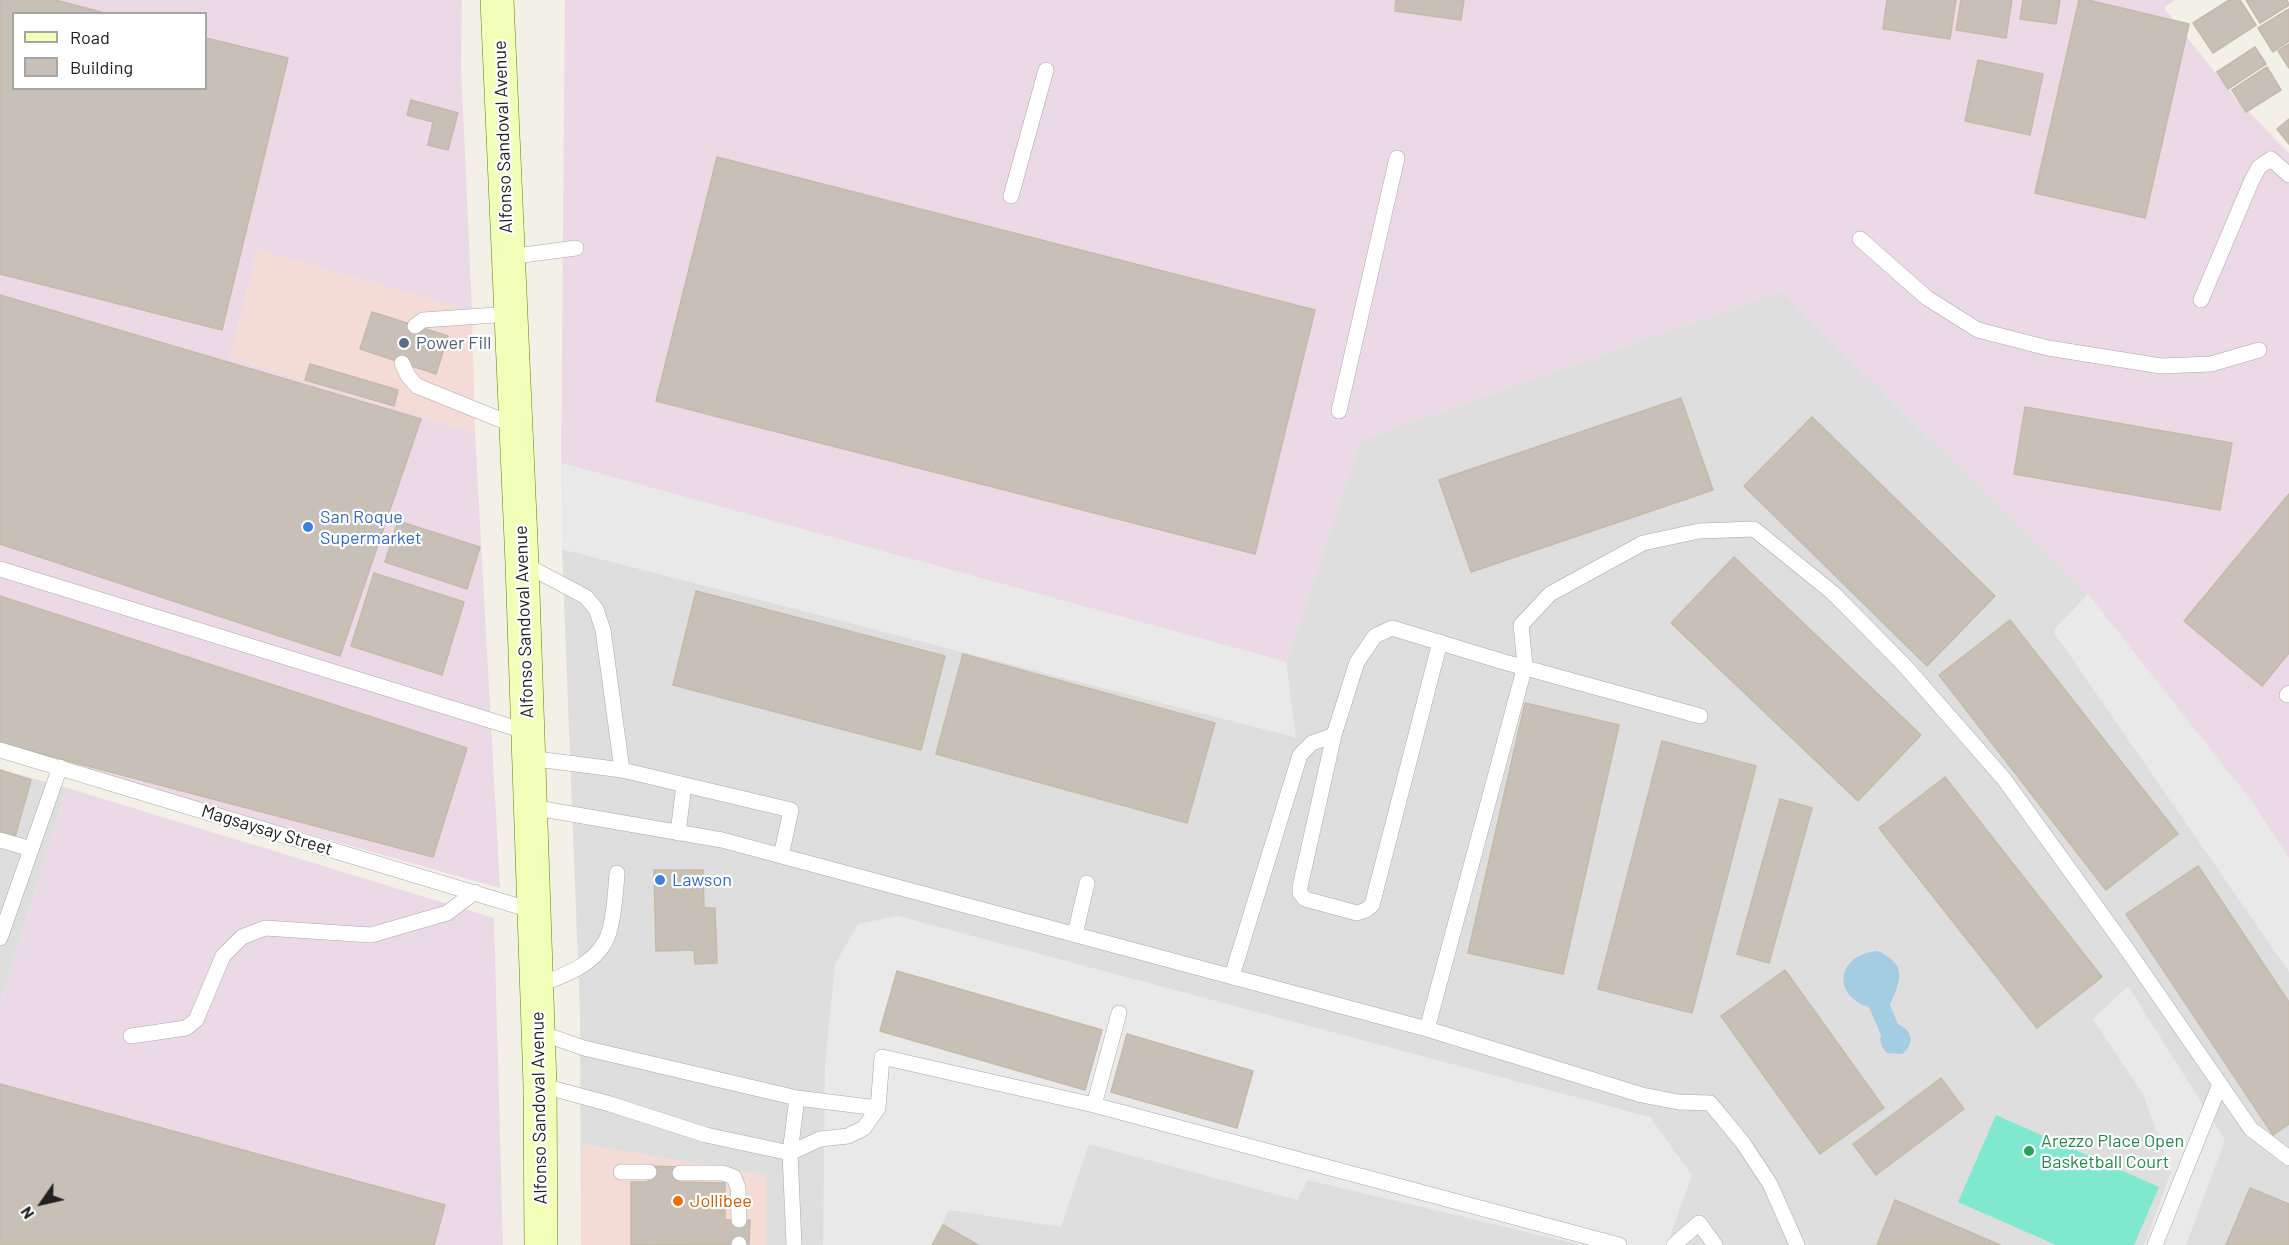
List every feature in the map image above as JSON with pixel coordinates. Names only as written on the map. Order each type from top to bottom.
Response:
[{"type":"main road","name":"Alfonso Sandoval Avenue","points":[[497,0],[529,745],[540,1085],[542,1245]]},
{"type":"lane","points":[[1011,196],[1046,70]]},
{"type":"lane","points":[[1339,411],[1396,158]]},
{"type":"lane","points":[[2201,300],[2259,167],[2271,159],[2289,175]]},
{"type":"lane","points":[[1860,239],[1927,298],[1978,330],[2048,348],[2160,366],[2211,364],[2259,350]]},
{"type":"lane","points":[[508,256],[576,248]]},
{"type":"lane","points":[[416,326],[423,320],[511,314]]},
{"type":"lane","points":[[402,363],[408,376],[417,386],[516,426]]},
{"type":"lane","points":[[1427,1029],[1525,666],[1521,625],[1550,594],[1643,543],[1699,531],[1754,530],[1833,593],[1905,666],[2004,779],[2126,948],[2251,1129],[2289,1158]]},
{"type":"lane","points":[[522,563],[586,597],[596,609],[603,630],[622,771]]},
{"type":"lane","points":[[0,569],[529,745],[622,771],[791,810],[781,856]]},
{"type":"lane","points":[[1440,642],[1372,905],[1357,913],[1305,898],[1300,893],[1300,887],[1334,735],[1357,662],[1375,636],[1392,628],[1700,716]]},
{"type":"lane","points":[[1232,976],[1300,755],[1312,743],[1334,735]]},
{"type":"lane","name":"Magsaysay Street","points":[[0,750],[534,911]]},
{"type":"lane","points":[[0,938],[60,767]]},
{"type":"lane","points":[[678,833],[684,785]]},
{"type":"lane","points":[[531,807],[722,840],[1427,1029],[1642,1095],[1678,1102],[1710,1103],[1743,1143],[1770,1184],[1797,1245]]},
{"type":"lane","points":[[0,840],[31,849]]},
{"type":"lane","points":[[536,986],[574,972],[606,941],[617,873]]},
{"type":"lane","points":[[1075,934],[1087,883]]},
{"type":"lane","points":[[131,1036],[186,1028],[196,1020],[223,956],[242,938],[250,934],[265,928],[371,935],[447,913],[475,892]]},
{"type":"lane","points":[[1094,1105],[1119,1013]]},
{"type":"lane","points":[[538,1032],[584,1048],[797,1098],[878,1108]]},
{"type":"lane","points":[[540,1085],[610,1104],[706,1135],[790,1153],[820,1139],[848,1136],[864,1128],[878,1108],[882,1057],[1094,1105],[1619,1245]]},
{"type":"lane","points":[[2155,1245],[2220,1084]]},
{"type":"lane","points":[[794,1245],[790,1153],[797,1098]]},
{"type":"lane","points":[[621,1172],[648,1172]]},
{"type":"lane","points":[[680,1173],[723,1173],[734,1177],[738,1188],[739,1220]]},
{"type":"lane","points":[[1674,1245],[1699,1223],[1715,1245]]},
{"type":"shaded area","points":[[0,0],[462,0],[461,65],[472,311],[258,250],[230,357],[475,433],[500,888],[0,747]]},
{"type":"shaded area","points":[[565,0],[2175,0],[2164,8],[2236,99],[2289,153],[2289,858],[2252,802],[2088,594],[1781,291],[1360,440],[1286,662],[561,463]]},
{"type":"shaded area","points":[[258,250],[472,311],[475,433],[230,357]]},
{"type":"shaded area","points":[[1781,291],[2088,594],[2252,802],[2289,858],[2289,1245],[581,1245],[580,1014],[562,549],[1295,737],[1286,662],[1360,440]]},
{"type":"shaded area","points":[[561,463],[1286,662],[1296,737],[562,549]]},
{"type":"shaded area","points":[[2088,594],[2252,802],[2289,858],[2289,972],[2053,631]]},
{"type":"shaded area","points":[[0,769],[67,788],[0,1005]]},
{"type":"shaded area","points":[[67,788],[494,918],[503,1245],[0,1245],[0,1005]]},
{"type":"shaded area","points":[[898,916],[1650,1117],[1692,1175],[1667,1245],[1581,1245],[1308,1180],[1297,1200],[1089,1144],[1061,1227],[949,1210],[932,1245],[823,1245],[825,1066],[835,964],[858,924]]},
{"type":"shaded area","points":[[2128,986],[2225,1140],[2186,1245],[2144,1245],[2171,1172],[2143,1094],[2093,1019]]},
{"type":"shaded area","points":[[582,1144],[767,1175],[766,1245],[581,1245]]},
{"type":"green space","name":"Arezzo Place Open Basketball Court","points":[[1996,1115],[2159,1187],[2134,1245],[2056,1245],[1958,1202]]},
{"type":"water","points":[[1878,951],[1894,962],[1898,968],[1899,980],[1890,1005],[1898,1024],[1907,1030],[1910,1038],[1909,1046],[1902,1054],[1885,1051],[1869,1007],[1849,994],[1844,985],[1847,967],[1854,959]]},
{"type":"building","points":[[0,0],[55,0],[101,12],[12,12],[12,90],[207,90],[207,38],[288,58],[222,330],[0,274]]},
{"type":"building","points":[[1396,0],[1464,0],[1461,20],[1395,11]]},
{"type":"building","points":[[1887,0],[1956,0],[1950,39],[1883,29]]},
{"type":"building","points":[[1961,0],[2012,0],[2006,38],[1956,30]]},
{"type":"building","points":[[2023,0],[2060,0],[2056,24],[2020,19]]},
{"type":"building","points":[[2079,0],[2088,0],[2189,24],[2145,218],[2035,193]]},
{"type":"building","points":[[2229,0],[2240,0],[2256,25],[2213,53],[2193,23]]},
{"type":"building","points":[[2246,0],[2287,0],[2289,5],[2260,23]]},
{"type":"building","points":[[2289,9],[2289,41],[2273,52],[2258,28]]},
{"type":"building","points":[[2289,44],[2289,68],[2278,51]]},
{"type":"building","points":[[2255,47],[2266,64],[2228,89],[2217,72]]},
{"type":"building","points":[[1978,60],[2043,74],[2030,135],[1965,121]]},
{"type":"building","points":[[2267,67],[2281,90],[2246,112],[2232,90]]},
{"type":"building","points":[[411,100],[458,113],[448,150],[428,145],[433,122],[407,115]]},
{"type":"building","points":[[2289,119],[2289,144],[2277,129]]},
{"type":"building","points":[[717,157],[1315,310],[1255,554],[656,401]]},
{"type":"building","points":[[0,295],[421,419],[340,656],[0,544]]},
{"type":"building","name":"Power Fill","points":[[372,312],[448,336],[436,374],[360,349]]},
{"type":"building","points":[[310,364],[398,390],[394,406],[305,380]]},
{"type":"building","points":[[1681,398],[1713,490],[1471,572],[1439,480]]},
{"type":"building","points":[[2025,407],[2232,443],[2220,510],[2014,474]]},
{"type":"building","points":[[1812,417],[1995,596],[1927,666],[1744,486]]},
{"type":"building","points":[[2289,494],[2289,653],[2262,686],[2184,621]]},
{"type":"building","points":[[398,521],[480,547],[467,589],[385,562]]},
{"type":"building","points":[[1734,557],[1921,735],[1858,801],[1671,623]]},
{"type":"building","points":[[374,573],[464,602],[442,675],[351,646]]},
{"type":"building","points":[[696,591],[945,656],[921,750],[673,685]]},
{"type":"building","points":[[0,596],[467,748],[433,857],[0,743]]},
{"type":"building","points":[[2010,620],[2178,834],[2106,890],[1939,675]]},
{"type":"building","points":[[963,654],[1215,723],[1187,823],[936,754]]},
{"type":"building","points":[[1525,703],[1619,725],[1563,974],[1468,953]]},
{"type":"building","points":[[1662,741],[1756,766],[1692,1013],[1598,989]]},
{"type":"building","points":[[0,770],[31,780],[15,837],[0,833]]},
{"type":"building","points":[[1945,777],[2102,977],[2037,1028],[1879,828]]},
{"type":"building","points":[[1780,799],[1812,808],[1769,963],[1737,954]]},
{"type":"building","points":[[2198,866],[2289,1002],[2289,1124],[2273,1135],[2126,914]]},
{"type":"building","points":[[654,870],[703,870],[704,908],[715,908],[717,963],[695,964],[694,950],[656,951]]},
{"type":"building","points":[[1785,970],[1884,1108],[1820,1154],[1721,1016]]},
{"type":"building","points":[[897,971],[1102,1030],[1085,1090],[880,1031]]},
{"type":"building","points":[[1127,1034],[1253,1071],[1237,1128],[1111,1092]]},
{"type":"building","points":[[1941,1078],[1964,1109],[1876,1175],[1853,1144]]},
{"type":"building","points":[[0,1084],[445,1205],[434,1245],[0,1245]]},
{"type":"building","name":"Jollibee","points":[[648,1166],[680,1167],[680,1182],[725,1183],[725,1220],[750,1220],[749,1244],[631,1245],[631,1182],[648,1182]]},
{"type":"building","points":[[2250,1188],[2289,1204],[2289,1245],[2226,1245]]},
{"type":"building","points":[[1895,1200],[2000,1245],[1877,1245]]},
{"type":"building","points":[[943,1225],[978,1245],[932,1245]]},
{"type":"place","name":"Power Fill","points":[[404,343]]},
{"type":"place","name":"San Roque Supermarket","points":[[308,527]]},
{"type":"place","name":"Lawson","points":[[660,880]]},
{"type":"place","name":"Arezzo Place Open Basketball Court","points":[[2029,1151]]},
{"type":"place","name":"Jollibee","points":[[678,1201]]}]
